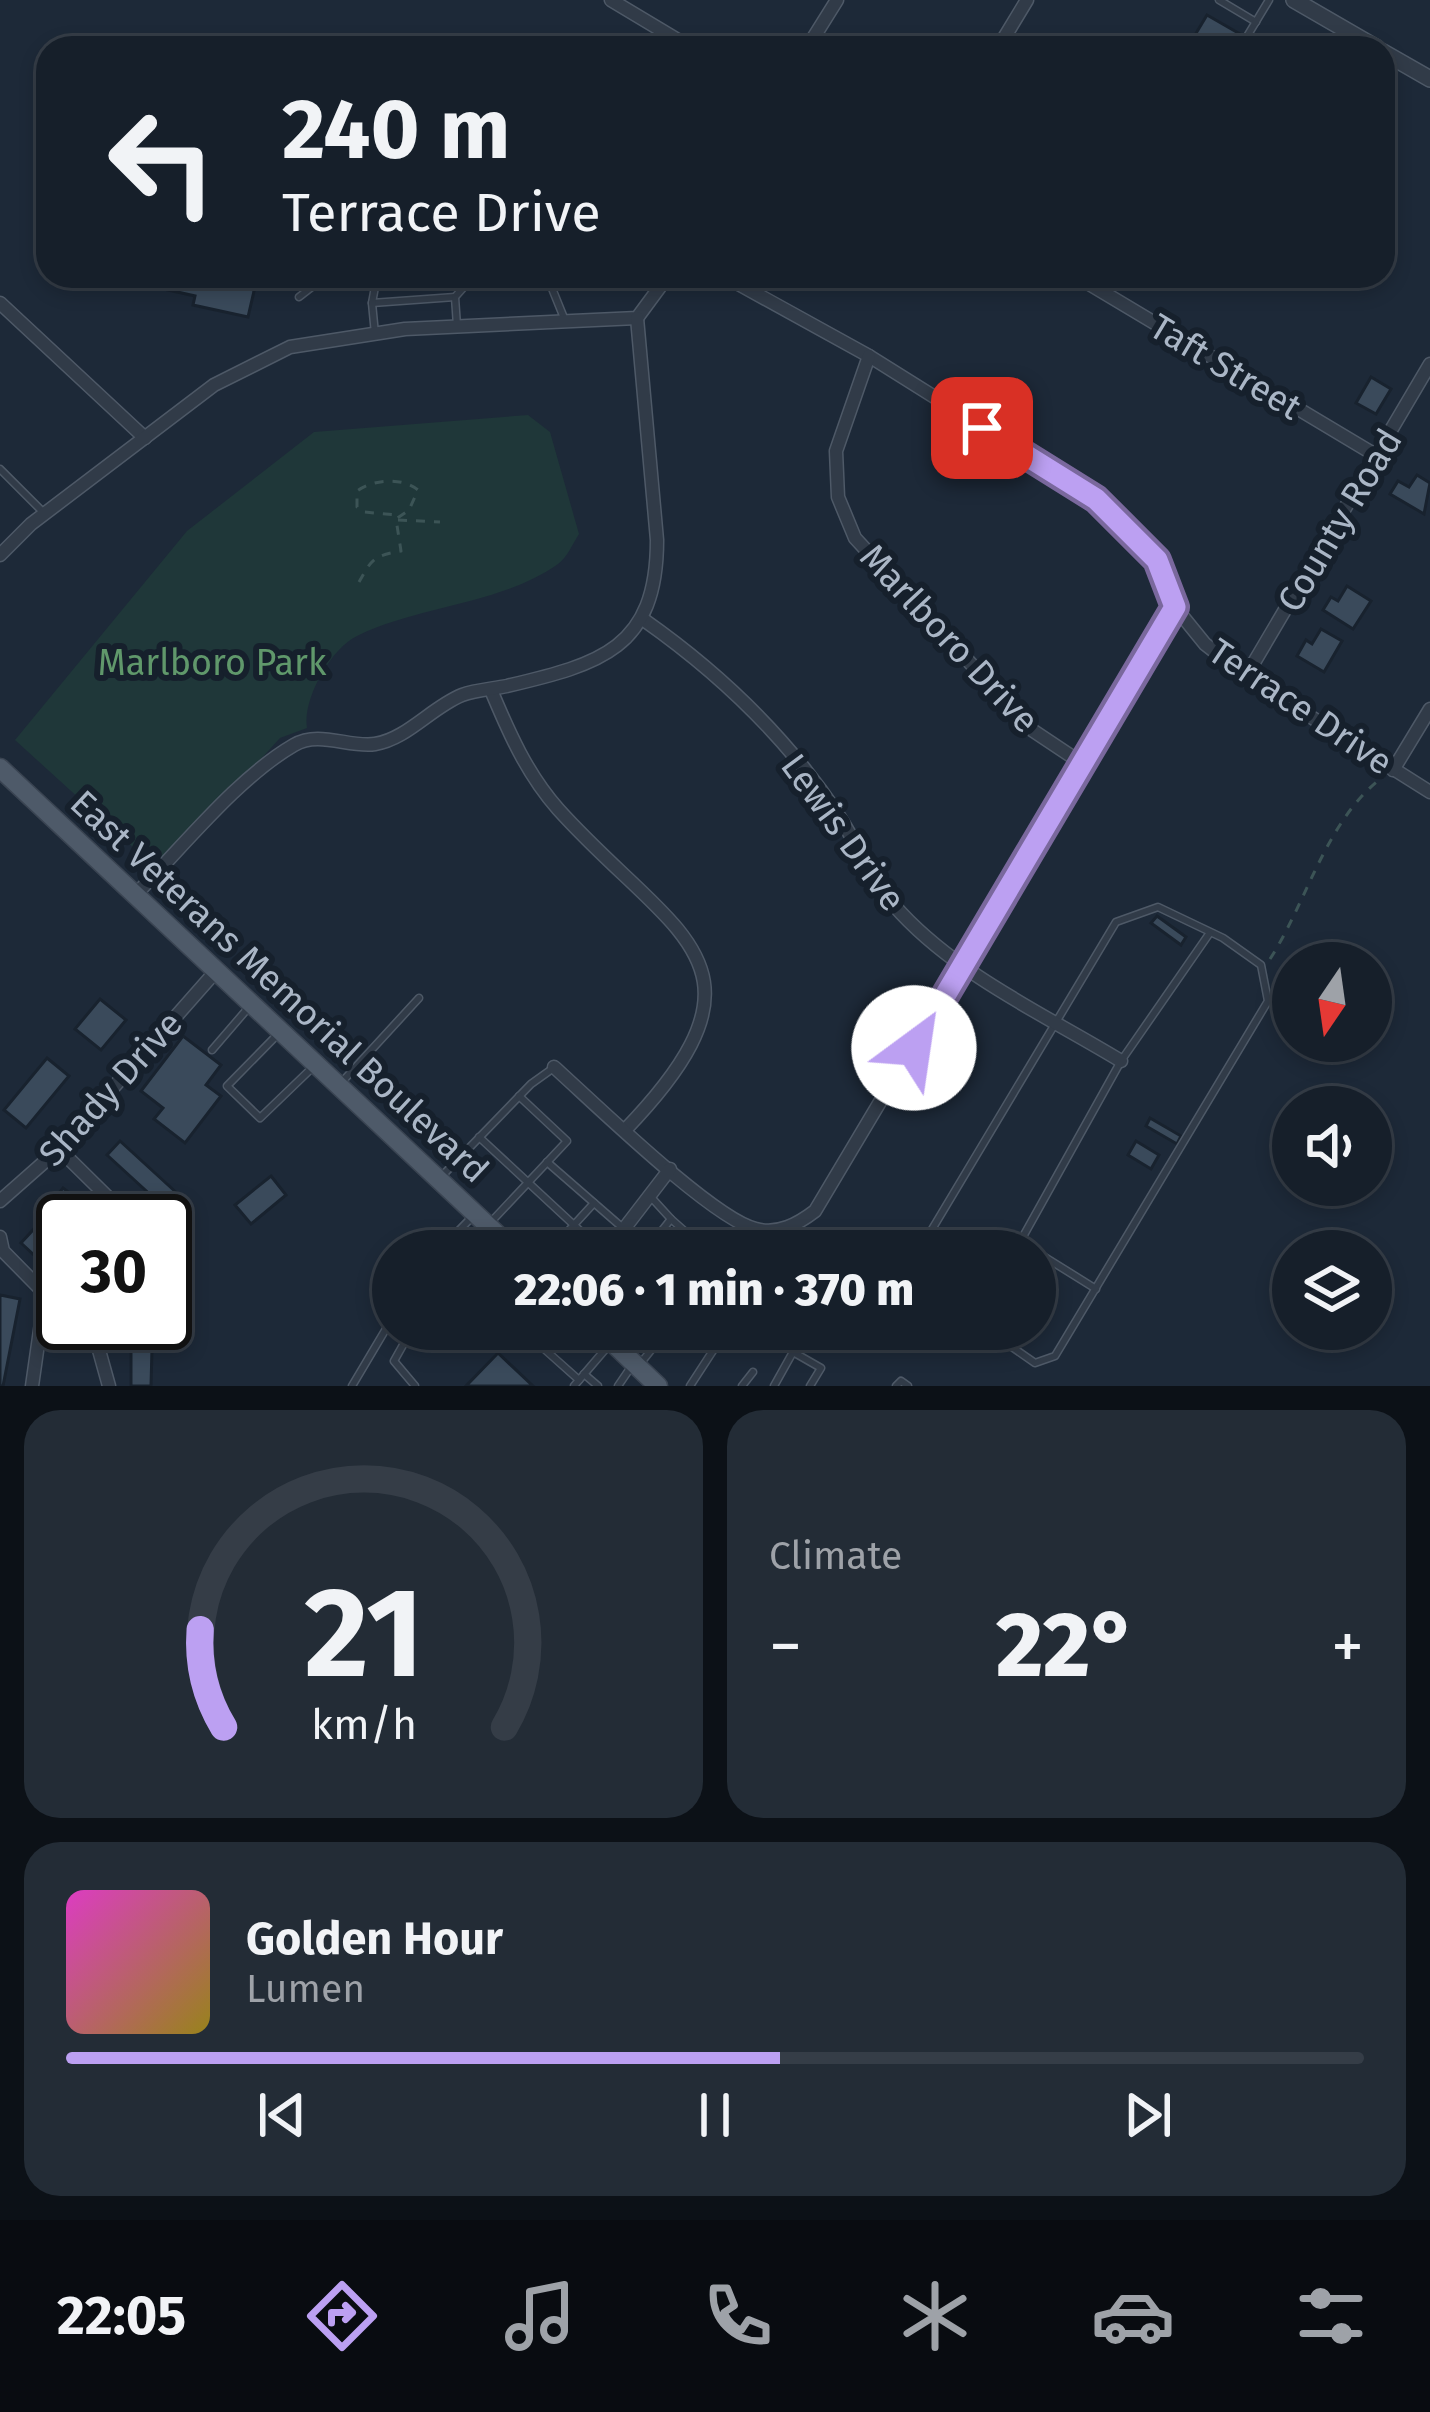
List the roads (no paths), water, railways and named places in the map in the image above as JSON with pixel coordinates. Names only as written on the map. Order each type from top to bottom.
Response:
[{"type":"main road","name":"East Veterans Memorial Boulevard","points":[[0,768],[493,1230]]},
{"type":"main road","points":[[622,1350],[658,1386]]},
{"type":"street","points":[[611,0],[671,36]]},
{"type":"street","points":[[815,36],[837,0]]},
{"type":"street","points":[[1005,36],[1027,0]]},
{"type":"street","points":[[1294,0],[1356,36]]},
{"type":"street","points":[[1395,59],[1430,79]]},
{"type":"street","points":[[135,895],[267,764],[299,741],[373,745],[463,695],[597,659],[644,620],[657,569],[657,540],[637,318],[659,288]]},
{"type":"street","name":"Terrace Drive","points":[[746,288],[868,356],[1096,499],[1157,560],[1175,607],[1205,644],[1246,676],[1430,792]]},
{"type":"street","name":"Taft Street","points":[[1096,288],[1377,456]]},
{"type":"street","points":[[0,303],[145,438]]},
{"type":"street","points":[[0,555],[45,514],[214,385],[290,347],[457,326],[637,318]]},
{"type":"street","name":"Marlboro Drive","points":[[868,356],[836,451],[838,497],[855,538],[1032,730],[1083,764]]},
{"type":"street","name":"County Road","points":[[1246,676],[1430,364]]},
{"type":"street","points":[[554,1067],[670,1169],[739,1222],[757,1230],[798,1224],[815,1211],[1175,607]]},
{"type":"street","name":"Lewis Drive","points":[[644,620],[704,662],[754,712],[835,809],[896,909],[931,943],[1121,1061]]},
{"type":"street","points":[[491,690],[534,779],[559,810],[682,930],[701,967],[705,1007],[692,1049],[670,1084],[625,1130]]},
{"type":"street","points":[[1393,770],[1430,710]]},
{"type":"street","name":"Shady Drive","points":[[0,1202],[59,1149],[216,971]]},
{"type":"street","points":[[59,1149],[105,1194]]},
{"type":"street","points":[[623,1229],[670,1169]]},
{"type":"street","points":[[0,1237],[3,1251],[36,1286]]},
{"type":"street","points":[[32,1386],[37,1350]]},
{"type":"street","points":[[99,1350],[109,1386]]},
{"type":"lane","points":[[1219,0],[1256,22]]},
{"type":"lane","points":[[1248,36],[1269,0]]},
{"type":"lane","points":[[299,297],[311,288]]},
{"type":"lane","points":[[375,288],[375,334]]},
{"type":"lane","points":[[372,304],[454,297],[463,288]]},
{"type":"lane","points":[[552,288],[566,321]]},
{"type":"lane","points":[[454,297],[457,326]]},
{"type":"lane","points":[[0,470],[45,514]]},
{"type":"lane","points":[[932,1230],[1116,922],[1158,907],[1223,938],[1262,965],[1268,1001],[1055,1356],[1035,1363],[1016,1350]]},
{"type":"lane","points":[[1027,1230],[1121,1061],[1209,934]]},
{"type":"lane","points":[[338,1085],[419,998]]},
{"type":"lane","points":[[212,1050],[252,1004]]},
{"type":"lane","points":[[280,1031],[227,1086],[260,1118],[316,1064]]},
{"type":"lane","points":[[438,1179],[554,1067]]},
{"type":"lane","points":[[467,1230],[528,1183],[567,1141],[519,1096]]},
{"type":"lane","points":[[479,1137],[580,1230]]},
{"type":"lane","points":[[547,1162],[623,1229]]},
{"type":"lane","points":[[650,1196],[683,1230]]},
{"type":"lane","points":[[569,1230],[594,1203]]},
{"type":"lane","points":[[662,1230],[671,1219]]},
{"type":"lane","points":[[1056,1264],[1096,1289]]},
{"type":"lane","points":[[352,1386],[374,1350]]},
{"type":"lane","points":[[400,1350],[394,1361],[415,1386]]},
{"type":"lane","points":[[545,1350],[579,1380],[598,1386]]},
{"type":"lane","points":[[579,1380],[599,1350]]},
{"type":"lane","points":[[618,1386],[649,1350]]},
{"type":"lane","points":[[690,1386],[713,1350]]},
{"type":"lane","points":[[773,1386],[793,1352],[821,1368],[810,1386]]},
{"type":"lane","points":[[742,1386],[753,1372]]},
{"type":"lane","points":[[896,1386],[901,1381],[908,1386]]},
{"type":"park label","name":"Marlboro Park","points":[[212,662]]}]
